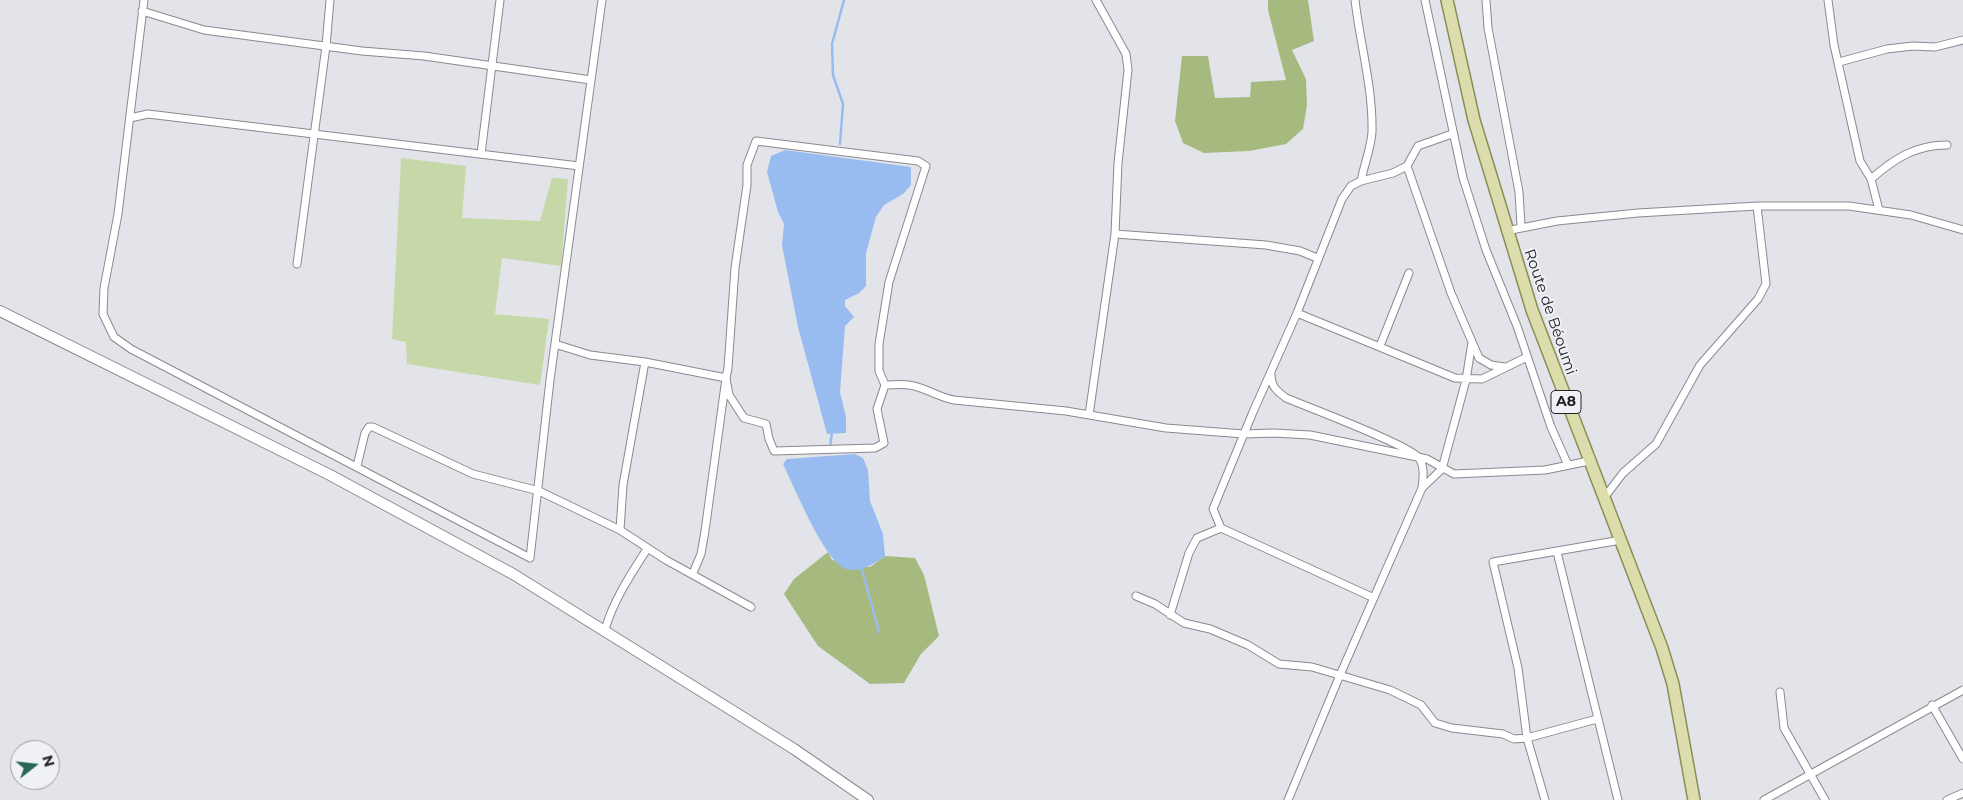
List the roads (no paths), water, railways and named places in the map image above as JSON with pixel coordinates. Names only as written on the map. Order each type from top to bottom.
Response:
[{"type":"main road","name":"Route de Béoumi","points":[[1447,0],[1474,120],[1506,231],[1532,310],[1621,540],[1674,684],[1694,800]]},
{"type":"main road","points":[[0,311],[158,388],[392,507],[513,574],[794,749],[868,800]]},
{"type":"street","points":[[144,0],[118,214],[104,288],[103,314],[114,337],[131,349],[305,442],[357,466],[530,558],[555,344],[602,0]]},
{"type":"street","points":[[297,264],[326,46],[330,0]]},
{"type":"street","points":[[481,154],[500,0]]},
{"type":"street","points":[[1088,415],[1114,234],[1118,163],[1128,70],[1126,54],[1096,0]]},
{"type":"street","points":[[1356,0],[1372,132],[1361,181]]},
{"type":"street","points":[[1425,0],[1453,128],[1452,134],[1463,178],[1486,250],[1517,326],[1554,435],[1568,465]]},
{"type":"street","points":[[1486,0],[1488,28],[1519,192],[1521,226]]},
{"type":"street","points":[[1828,0],[1860,161],[1871,179],[1879,210]]},
{"type":"street","points":[[142,11],[204,30],[326,46],[424,56],[591,80]]},
{"type":"street","points":[[1839,62],[1887,49],[1913,46],[1935,47],[1963,40]]},
{"type":"street","points":[[130,118],[148,114],[579,166]]},
{"type":"street","points":[[1374,598],[1221,528],[1213,509],[1272,369],[1298,314],[1317,258],[1342,199],[1351,186],[1361,181],[1393,173],[1407,166],[1418,146],[1452,134]]},
{"type":"street","points":[[693,573],[701,554],[705,531],[726,378],[735,268],[747,185],[747,165],[756,141],[918,161],[926,166],[889,282],[880,344],[879,371],[885,386],[877,409],[884,443],[875,448],[774,451],[766,424],[744,418],[729,395],[726,378]]},
{"type":"street","points":[[1871,179],[1900,155],[1931,145],[1947,144]]},
{"type":"street","points":[[1407,166],[1450,293],[1479,358],[1491,366],[1504,367]]},
{"type":"street","points":[[1506,231],[1521,226],[1638,213],[1757,206],[1849,206],[1911,215],[1963,230]]},
{"type":"street","points":[[1604,498],[1623,473],[1656,444],[1700,365],[1758,299],[1766,284],[1757,206]]},
{"type":"street","points":[[1114,234],[1266,245],[1300,251],[1317,258]]},
{"type":"street","points":[[1380,346],[1409,273]]},
{"type":"street","points":[[1298,314],[1380,346],[1440,373],[1466,380],[1482,378],[1527,358]]},
{"type":"street","points":[[1422,488],[1442,469],[1466,380],[1472,342]]},
{"type":"street","points":[[555,344],[590,355],[645,362],[726,378]]},
{"type":"street","points":[[620,530],[623,485],[645,362]]},
{"type":"street","points":[[1272,369],[1271,381],[1275,389],[1286,398],[1394,443],[1419,458],[1423,470],[1422,488],[1340,675],[1288,800]]},
{"type":"street","points":[[885,386],[908,384],[923,388],[939,397],[1088,415],[1166,428],[1244,434],[1310,435],[1427,459],[1454,474],[1545,470],[1589,461]]},
{"type":"street","points":[[357,466],[365,434],[369,427],[373,427],[473,474],[539,491],[620,530],[647,548],[751,607]]},
{"type":"street","points":[[1170,615],[1189,553],[1197,538],[1221,528]]},
{"type":"street","points":[[1544,800],[1527,738],[1518,668],[1493,562],[1621,540]]},
{"type":"street","points":[[604,630],[632,572],[647,548]]},
{"type":"street","points":[[1557,552],[1618,800]]},
{"type":"street","points":[[1136,596],[1155,604],[1184,623],[1210,629],[1248,645],[1279,664],[1312,667],[1390,690],[1420,705],[1435,723],[1444,726],[1503,734],[1514,739],[1527,738],[1597,720]]},
{"type":"street","points":[[1764,800],[1963,690]]},
{"type":"street","points":[[1780,692],[1784,728],[1825,800]]},
{"type":"street","points":[[1932,706],[1963,759]]},
{"type":"street","points":[[1947,800],[1963,793]]},
{"type":"water","points":[[785,150],[911,167],[911,185],[903,194],[884,205],[876,217],[866,253],[866,286],[859,293],[845,300],[845,306],[854,317],[845,326],[840,392],[846,417],[846,433],[827,434],[798,327],[782,245],[784,224],[778,212],[767,172],[771,156]]},
{"type":"water","points":[[855,454],[863,458],[868,470],[870,501],[883,534],[885,556],[867,567],[851,570],[838,564],[819,538],[783,464],[787,459]]},
{"type":"waterway","points":[[840,144],[843,104],[833,75],[832,44],[844,0]]},
{"type":"waterway","points":[[830,448],[832,432]]},
{"type":"waterway","points":[[861,566],[879,632]]}]
